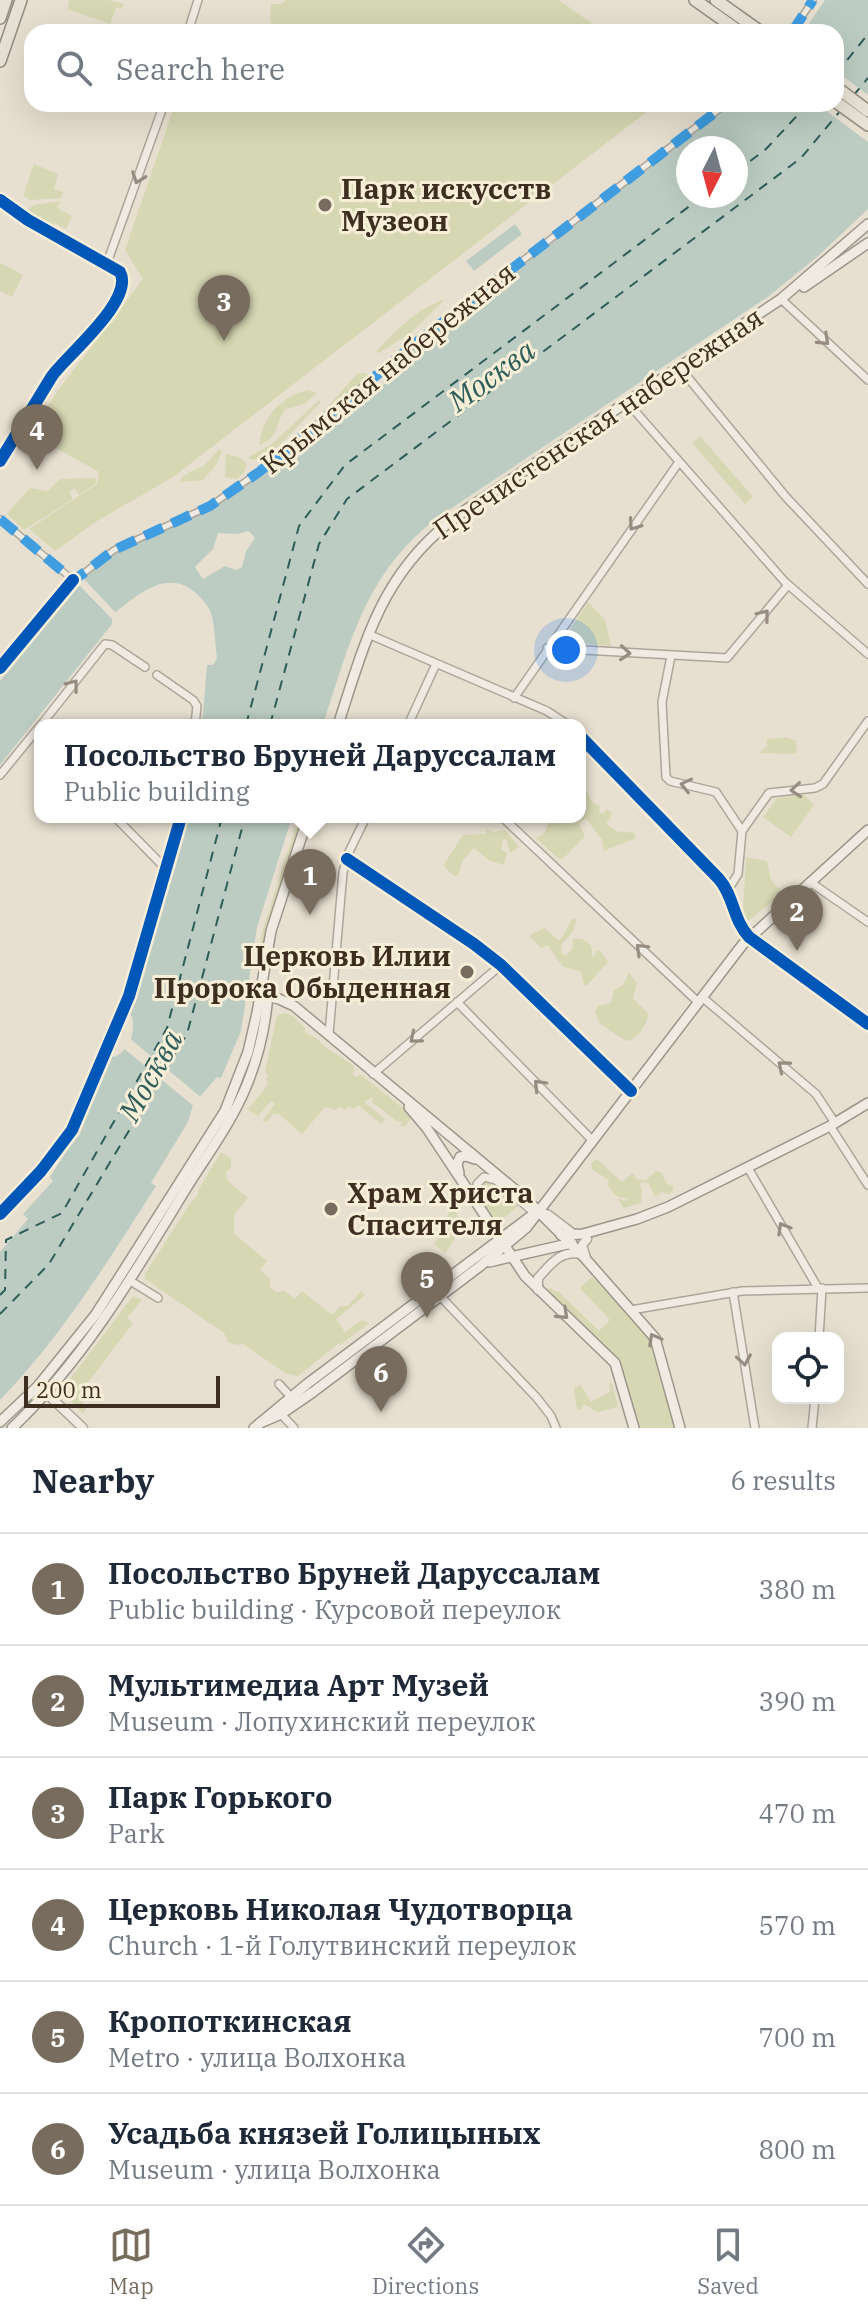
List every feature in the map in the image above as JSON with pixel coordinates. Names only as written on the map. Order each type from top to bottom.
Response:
[{"type":"main road","points":[[0,18],[6,0]]},
{"type":"main road","points":[[0,61],[21,0]]},
{"type":"main road","points":[[695,0],[729,24]]},
{"type":"main road","points":[[716,0],[750,24]]},
{"type":"main road","points":[[844,93],[868,111]]},
{"type":"main road","points":[[844,108],[868,125]]},
{"type":"main road","name":"Пречистенская набережная","points":[[782,298],[868,224]]},
{"type":"main road","name":"Пречистенская набережная","points":[[340,719],[381,604],[403,568],[435,532],[868,243]]},
{"type":"main road","points":[[12,1428],[129,1280],[246,1088],[261,1036],[266,958],[271,931],[306,823]]},
{"type":"main road","points":[[257,1426],[291,1397],[503,1243],[538,1212],[749,937],[868,830]]},
{"type":"main road","points":[[264,995],[294,1006],[480,1160],[584,1258],[651,1332],[660,1347],[680,1428]]},
{"type":"main road","points":[[0,1422],[42,1390],[106,1300],[225,1111],[243,1070],[264,995]]},
{"type":"main road","points":[[399,1096],[426,1127],[511,1256],[538,1290],[615,1363],[634,1428]]},
{"type":"main road","points":[[556,1231],[567,1236],[585,1236],[613,1231],[748,1168],[868,1103]]},
{"type":"main road","points":[[464,1184],[457,1168],[458,1159],[466,1156],[480,1160]]},
{"type":"main road","points":[[479,1267],[585,1236]]},
{"type":"main road","points":[[257,1426],[281,1414],[479,1267],[503,1243]]},
{"type":"street","points":[[190,24],[198,0]]},
{"type":"street","points":[[797,24],[813,0]]},
{"type":"street","points":[[107,263],[161,112]]},
{"type":"street","name":"Крымская набережная","points":[[0,667],[73,580],[114,550],[210,506],[259,472],[418,341],[716,112]]},
{"type":"street","points":[[0,200],[28,220],[107,263],[120,272],[124,281],[122,289],[81,347],[61,364],[0,461]]},
{"type":"street","points":[[782,298],[868,380]]},
{"type":"street","points":[[680,368],[784,494],[868,584]]},
{"type":"street","points":[[627,402],[788,585],[868,654]]},
{"type":"street","points":[[514,698],[679,462]]},
{"type":"street","points":[[0,519],[73,580]]},
{"type":"street","points":[[547,648],[730,657],[788,585]]},
{"type":"street","points":[[368,634],[547,711],[559,719]]},
{"type":"street","points":[[45,719],[105,644],[112,645],[145,667]]},
{"type":"street","points":[[671,656],[662,702],[666,777],[670,781],[716,792],[742,831]]},
{"type":"street","points":[[411,719],[436,664]]},
{"type":"street","points":[[157,675],[189,695],[197,706],[196,719]]},
{"type":"street","points":[[728,890],[738,874],[742,831],[769,793],[815,788],[823,784],[868,721]]},
{"type":"street","points":[[0,775],[33,733]]},
{"type":"street","points":[[586,742],[728,890],[738,922],[749,937],[868,1024]]},
{"type":"street","points":[[121,823],[167,870]]},
{"type":"street","points":[[0,1214],[68,1138],[108,1048],[141,960],[179,823]]},
{"type":"street","points":[[330,1036],[328,1019],[347,859],[363,823]]},
{"type":"street","points":[[508,823],[700,1000],[816,1094],[868,1185]]},
{"type":"street","points":[[347,859],[501,965],[631,1091]]},
{"type":"street","points":[[810,882],[868,922]]},
{"type":"street","points":[[373,1074],[501,965]]},
{"type":"street","points":[[457,1002],[593,1141]]},
{"type":"street","points":[[748,1168],[820,1288],[819,1332]]},
{"type":"street","points":[[480,1206],[476,1187],[481,1179],[488,1177],[496,1180],[530,1209],[552,1216],[569,1232],[585,1236],[582,1249],[584,1258],[567,1253],[557,1258],[537,1280],[538,1290]]},
{"type":"street","points":[[129,1280],[158,1298]]},
{"type":"street","points":[[631,1310],[733,1292],[868,1288]]},
{"type":"street","points":[[733,1292],[755,1428]]},
{"type":"street","points":[[440,1296],[537,1398],[556,1428]]},
{"type":"street","points":[[279,1384],[291,1397]]},
{"type":"street","points":[[42,1390],[83,1428]]},
{"type":"street","points":[[812,1428],[814,1404]]},
{"type":"street","points":[[281,1414],[294,1428]]},
{"type":"green space","points":[[69,0],[109,0],[124,4],[122,9],[116,7],[110,24],[68,9]]},
{"type":"green space","points":[[287,0],[559,0],[593,24],[272,24],[271,4]]},
{"type":"green space","points":[[172,112],[647,112],[173,477],[97,521],[55,551],[29,529],[97,484],[99,472],[31,434],[56,393],[143,279],[125,250]]},
{"type":"green space","points":[[34,164],[58,174],[54,189],[63,192],[61,198],[31,200],[23,196]]},
{"type":"green space","points":[[61,201],[57,208],[72,216],[66,229],[55,223],[53,226],[27,211],[34,205]]},
{"type":"green space","points":[[0,263],[23,275],[12,297],[0,291]]},
{"type":"green space","points":[[445,299],[412,332],[376,352],[407,321]]},
{"type":"green space","points":[[357,374],[371,375],[314,422]]},
{"type":"green space","points":[[307,390],[317,393],[304,404],[286,409],[271,438],[259,445],[264,425],[274,410],[288,398]]},
{"type":"green space","points":[[319,400],[321,402],[271,454],[261,460],[250,459],[272,444]]},
{"type":"green space","points":[[700,436],[753,497],[745,504],[692,443]]},
{"type":"green space","points":[[219,449],[222,451],[216,465],[203,480],[180,482],[183,476],[205,465]]},
{"type":"green space","points":[[226,454],[239,457],[247,464],[237,479],[225,477]]},
{"type":"green space","points":[[96,478],[96,483],[79,495],[74,488],[69,492],[73,499],[24,530],[7,514],[30,488],[48,491],[60,479]]},
{"type":"green space","points":[[588,602],[605,620],[611,646],[562,642]]},
{"type":"green space","points":[[785,737],[796,741],[797,752],[759,753],[767,746],[767,739]]},
{"type":"green space","points":[[586,791],[593,803],[600,806],[599,812],[602,814],[607,809],[612,814],[606,824],[616,831],[634,833],[636,838],[604,851],[602,840],[586,818]]},
{"type":"green space","points":[[804,795],[814,805],[791,837],[763,817],[777,798]]},
{"type":"green space","points":[[297,823],[300,823],[258,957],[263,929]]},
{"type":"green space","points":[[579,823],[585,836],[563,859],[558,858],[536,838],[545,833],[548,824]]},
{"type":"green space","points":[[487,829],[493,832],[505,830],[519,847],[510,853],[506,839],[503,840],[501,850],[507,852],[504,865],[490,861],[474,848],[463,860],[458,875],[454,876],[443,866],[463,835],[486,834]]},
{"type":"green space","points":[[746,857],[767,861],[771,880],[783,893],[748,921],[743,911]]},
{"type":"green space","points":[[572,919],[576,919],[575,926],[561,944],[562,954],[567,955],[573,948],[573,938],[582,939],[591,945],[593,958],[597,950],[608,962],[587,985],[584,985],[581,972],[562,966],[548,945],[541,948],[529,936],[544,928],[558,940],[561,939]]},
{"type":"green space","points":[[629,973],[637,983],[633,999],[649,1014],[638,1035],[626,1041],[599,1023],[595,1011],[598,1006],[611,1003],[614,990],[623,985]]},
{"type":"green space","points":[[285,1013],[293,1016],[306,1029],[304,1032],[354,1067],[353,1075],[357,1077],[360,1074],[404,1109],[411,1119],[405,1126],[400,1127],[402,1123],[372,1102],[373,1097],[364,1102],[385,1119],[381,1124],[358,1105],[345,1110],[340,1106],[336,1110],[325,1107],[302,1134],[279,1114],[273,1114],[267,1122],[262,1121],[275,1104],[271,1101],[258,1116],[248,1110],[268,1084],[266,1078],[269,1077],[265,1072],[277,1015]]},
{"type":"green space","points":[[221,1152],[231,1159],[227,1180],[248,1198],[234,1215],[234,1234],[267,1261],[260,1270],[270,1278],[270,1287],[276,1292],[285,1291],[295,1299],[302,1291],[332,1315],[340,1306],[348,1306],[361,1291],[365,1295],[336,1319],[345,1332],[362,1320],[369,1323],[298,1376],[285,1373],[243,1344],[228,1342],[224,1333],[145,1279],[145,1274],[198,1195]]},
{"type":"green space","points":[[597,1159],[622,1182],[633,1173],[636,1179],[646,1180],[656,1171],[661,1172],[666,1183],[673,1186],[673,1191],[669,1195],[663,1192],[655,1196],[648,1183],[642,1182],[639,1185],[642,1189],[641,1203],[624,1208],[617,1198],[628,1199],[616,1196],[608,1186],[609,1180],[592,1169],[591,1163]]},
{"type":"green space","points":[[492,1179],[521,1203],[498,1224],[480,1192],[482,1181]]},
{"type":"green space","points":[[448,1203],[459,1222],[454,1241],[445,1253],[434,1244],[448,1222]]},
{"type":"green space","points":[[592,1277],[644,1330],[653,1344],[675,1428],[638,1428],[618,1361],[545,1290],[551,1288],[558,1291],[599,1331],[610,1320],[580,1288]]},
{"type":"green space","points":[[133,1296],[142,1300],[127,1318],[133,1323],[77,1397],[87,1407],[83,1414],[61,1391]]},
{"type":"green space","points":[[609,1383],[612,1383],[618,1407],[598,1412],[584,1404],[580,1410],[577,1409],[574,1388],[581,1385],[591,1402],[610,1392]]},
{"type":"water","name":"Москва","points":[[825,0],[868,0],[868,209],[769,296],[440,516],[415,537],[394,560],[364,610],[325,719],[202,719],[207,665],[213,665],[217,658],[211,613],[196,593],[185,586],[163,584],[141,593],[112,615],[112,624],[0,765],[0,681],[71,591],[108,557],[211,507],[277,462],[374,383],[382,386],[398,373],[397,363],[676,147],[676,208],[748,208],[748,136],[690,136],[721,112],[844,112],[844,24],[808,24]],"holes":[[[249,531],[255,538],[246,551],[242,567],[236,570],[225,566],[203,579],[195,567],[213,549],[218,533]]]},
{"type":"water","points":[[515,224],[522,234],[474,271],[466,261]]},
{"type":"water","name":"Москва","points":[[185,823],[290,823],[257,927],[241,1031],[221,1078],[217,1077],[193,1105],[188,1122],[151,1183],[156,1186],[83,1297],[44,1350],[0,1400],[0,1252],[28,1219],[23,1214],[53,1181],[50,1177],[76,1136],[111,1056],[115,1057],[125,1049],[131,1040],[133,1023],[132,1016],[128,1014]]},
{"type":"pier","points":[[844,77],[868,95],[868,142],[828,112],[844,112]]},
{"type":"pier","points":[[83,578],[118,615],[116,623],[77,583]]},
{"type":"pier","points":[[128,1037],[202,1098],[196,1108],[122,1047]]},
{"type":"ferry route","points":[[844,64],[868,34]]},
{"type":"ferry route","points":[[853,96],[868,78]]},
{"type":"ferry route","points":[[748,163],[766,149],[801,112]]},
{"type":"ferry route","points":[[272,719],[319,544],[347,499],[801,158],[839,112]]},
{"type":"ferry route","points":[[248,719],[299,526],[345,465],[687,208]]},
{"type":"ferry route","points":[[0,1295],[5,1290],[6,1240],[62,1213],[167,1028],[220,823]]},
{"type":"ferry route","points":[[0,1314],[49,1264],[187,1034],[243,823]]},
{"type":"marked path","points":[[797,24],[813,0]]},
{"type":"marked path","points":[[69,584],[114,550],[210,506],[259,472],[418,341],[716,112]]},
{"type":"marked path","points":[[0,519],[73,580]]},
{"type":"cycle path","points":[[0,200],[28,220],[120,272],[122,284],[109,312],[52,376],[0,461]]},
{"type":"cycle path","points":[[0,668],[73,580]]},
{"type":"cycle path","points":[[586,742],[719,879],[749,937],[868,1024]]},
{"type":"cycle path","points":[[0,1214],[41,1171],[72,1130],[129,996],[179,823]]},
{"type":"cycle path","points":[[347,859],[501,965],[631,1091]]},
{"type":"place","name":"Парк искусств Музеон","points":[[325,205]]},
{"type":"place","name":"Парк Горького","points":[[224,341]]},
{"type":"place","name":"Церковь Николая Чудотворца","points":[[37,470]]},
{"type":"place","name":"Посольство Бруней Даруссалам","points":[[310,915]]},
{"type":"place","name":"Мультимедиа Арт Музей","points":[[797,951]]},
{"type":"place","name":"Церковь Илии Пророка Обыденная","points":[[467,972]]},
{"type":"place","name":"Храм Христа Спасителя","points":[[331,1209]]},
{"type":"place","name":"Кропоткинская","points":[[427,1318]]},
{"type":"place","name":"Усадьба князей Голицыных","points":[[381,1412]]}]
